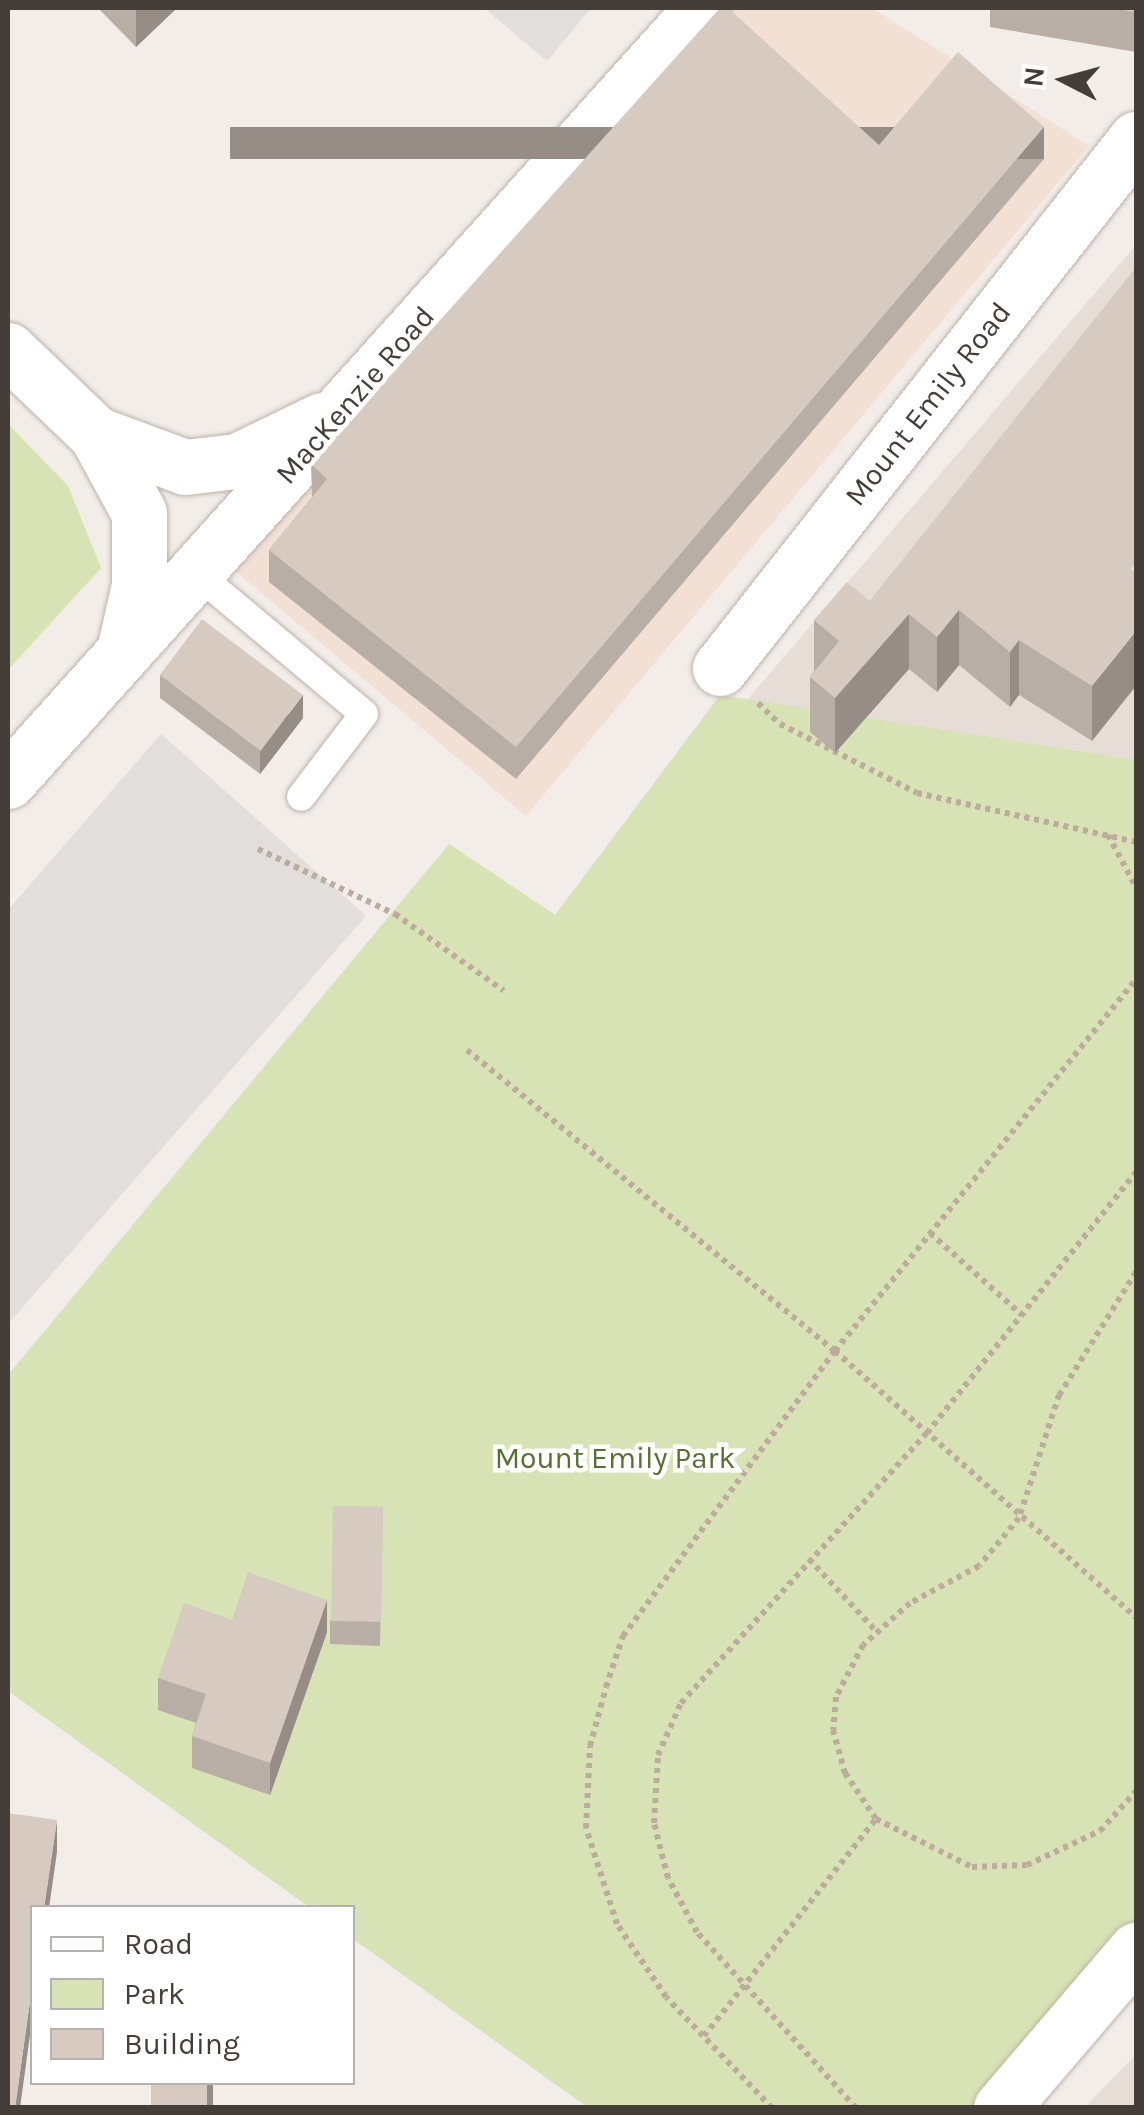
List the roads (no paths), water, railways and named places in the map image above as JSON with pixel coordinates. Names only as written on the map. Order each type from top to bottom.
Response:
[{"type":"street","name":"MacKenzie Road","points":[[8,780],[702,8]]},
{"type":"street","name":"Mount Emily Road","points":[[720,668],[1136,139]]},
{"type":"street","points":[[8,350],[96,434],[139,513],[139,584],[124,650]]},
{"type":"street","points":[[96,434],[186,467],[237,461],[335,416]]},
{"type":"street","points":[[1001,2108],[1136,1950]]},
{"type":"lane","points":[[196,573],[364,714],[300,797]]},
{"type":"park label","name":"Mount Emily Park","points":[[615,1458]]}]
